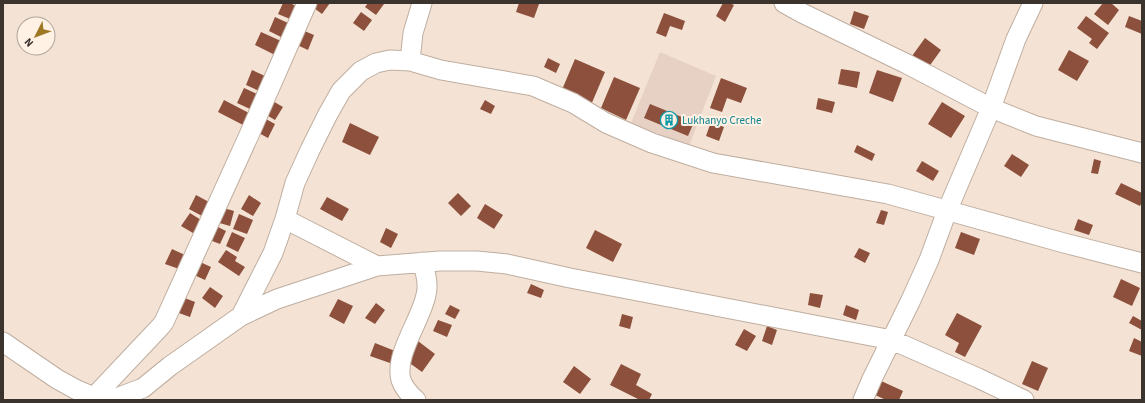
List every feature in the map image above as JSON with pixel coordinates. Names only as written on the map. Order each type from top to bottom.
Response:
[{"type":"street","points":[[94,397],[164,322],[307,3]]},
{"type":"street","points":[[410,61],[413,33],[422,3]]},
{"type":"street","points":[[784,3],[907,64],[991,108],[1036,126],[1142,153]]},
{"type":"street","points":[[863,400],[928,260],[946,211],[991,108],[1016,39],[1033,3]]},
{"type":"street","points":[[241,316],[273,253],[285,219],[295,183],[328,114],[341,92],[362,72],[376,63],[390,60],[410,61],[441,70],[533,86],[573,103],[606,123],[646,140],[714,163],[888,194],[917,201],[946,211],[1142,263]]},
{"type":"street","points":[[285,219],[377,266]]},
{"type":"street","points":[[3,342],[57,379],[78,390],[94,397],[114,399],[143,388],[170,366],[241,316],[277,299],[377,266],[422,262],[478,261],[507,264],[570,278],[892,340],[1024,400]]},
{"type":"street","points":[[416,400],[403,386],[400,370],[402,358],[426,294],[428,278],[422,262]]},
{"type":"shaded area","points":[[660,52],[716,76],[689,146],[631,123]]},
{"type":"building","points":[[283,3],[290,3],[296,6],[290,19],[278,14]]},
{"type":"building","points":[[312,3],[330,3],[322,14],[310,5]]},
{"type":"building","points":[[368,3],[384,4],[376,15],[365,7]]},
{"type":"building","points":[[519,3],[539,4],[534,18],[516,12]]},
{"type":"building","points":[[723,3],[734,5],[725,22],[716,16]]},
{"type":"building","points":[[1103,3],[1111,3],[1119,10],[1108,25],[1094,14]]},
{"type":"building","points":[[854,11],[869,16],[864,29],[850,24]]},
{"type":"building","points":[[361,12],[372,20],[364,31],[353,23]]},
{"type":"building","points":[[664,13],[685,21],[682,30],[670,26],[666,37],[656,33]]},
{"type":"building","points":[[1086,16],[1109,33],[1097,49],[1089,43],[1092,39],[1077,28]]},
{"type":"building","points":[[1129,16],[1142,21],[1142,34],[1125,27]]},
{"type":"building","points":[[275,17],[288,23],[281,37],[269,31]]},
{"type":"building","points":[[302,30],[314,35],[308,50],[295,44]]},
{"type":"building","points":[[261,32],[281,41],[275,55],[255,45]]},
{"type":"building","points":[[925,38],[941,50],[928,68],[912,56]]},
{"type":"building","points":[[1069,50],[1089,61],[1077,81],[1058,70]]},
{"type":"building","points":[[548,58],[560,64],[556,73],[544,67]]},
{"type":"building","points":[[575,59],[605,72],[591,105],[561,92]]},
{"type":"building","points":[[841,69],[860,72],[857,88],[838,84]]},
{"type":"building","points":[[252,70],[265,76],[259,91],[246,85]]},
{"type":"building","points":[[877,70],[902,78],[893,102],[869,93]]},
{"type":"building","points":[[614,77],[640,88],[626,120],[601,108]]},
{"type":"building","points":[[721,78],[747,88],[741,103],[727,98],[722,112],[710,108]]},
{"type":"building","points":[[244,88],[257,94],[250,109],[237,103]]},
{"type":"building","points":[[818,98],[835,102],[832,113],[816,109]]},
{"type":"building","points":[[224,100],[249,113],[243,125],[218,112]]},
{"type":"building","points":[[271,100],[283,107],[275,120],[263,113]]},
{"type":"building","points":[[485,100],[495,106],[491,114],[480,109]]},
{"type":"building","points":[[942,102],[965,116],[951,138],[928,124]]},
{"type":"building","name":"Lukhanyo Creche","points":[[650,104],[694,122],[688,136],[644,118]]},
{"type":"building","points":[[264,118],[275,124],[268,138],[257,132]]},
{"type":"building","points":[[711,122],[724,127],[719,141],[706,136]]},
{"type":"building","points":[[350,123],[379,137],[370,155],[342,142]]},
{"type":"building","points":[[857,145],[875,154],[872,161],[854,152]]},
{"type":"building","points":[[1012,154],[1029,165],[1021,177],[1004,166]]},
{"type":"building","points":[[1094,159],[1101,161],[1098,174],[1091,173]]},
{"type":"building","points":[[922,161],[939,171],[933,181],[916,171]]},
{"type":"building","points":[[1121,183],[1142,193],[1142,202],[1140,206],[1115,194]]},
{"type":"building","points":[[458,193],[471,206],[461,216],[448,203]]},
{"type":"building","points":[[196,195],[209,202],[202,216],[189,209]]},
{"type":"building","points":[[249,195],[261,203],[253,216],[241,209]]},
{"type":"building","points":[[327,197],[349,209],[342,221],[320,209]]},
{"type":"building","points":[[485,204],[503,215],[494,229],[477,218]]},
{"type":"building","points":[[220,207],[234,211],[230,226],[216,222]]},
{"type":"building","points":[[881,210],[888,212],[884,225],[876,223]]},
{"type":"building","points":[[190,213],[201,220],[193,233],[181,226]]},
{"type":"building","points":[[239,214],[253,220],[247,234],[233,229]]},
{"type":"building","points":[[1078,219],[1093,225],[1089,235],[1074,230]]},
{"type":"building","points":[[214,225],[226,231],[220,244],[207,239]]},
{"type":"building","points":[[386,228],[398,234],[391,248],[380,242]]},
{"type":"building","points":[[595,230],[622,244],[613,262],[586,248]]},
{"type":"building","points":[[232,232],[245,238],[238,252],[226,246]]},
{"type":"building","points":[[961,232],[980,239],[974,255],[955,248]]},
{"type":"building","points":[[859,248],[870,253],[865,263],[854,257]]},
{"type":"building","points":[[172,249],[185,255],[179,269],[165,264]]},
{"type":"building","points":[[226,250],[237,257],[235,261],[245,267],[239,276],[218,262]]},
{"type":"building","points":[[198,261],[211,267],[205,280],[192,274]]},
{"type":"building","points":[[1121,279],[1140,288],[1132,306],[1113,297]]},
{"type":"building","points":[[531,284],[544,290],[541,298],[527,293]]},
{"type":"building","points":[[210,287],[223,296],[215,308],[202,298]]},
{"type":"building","points":[[810,293],[823,295],[820,308],[808,305]]},
{"type":"building","points":[[182,297],[195,302],[190,317],[176,312]]},
{"type":"building","points":[[338,299],[353,306],[344,324],[329,316]]},
{"type":"building","points":[[376,303],[385,310],[375,324],[365,318]]},
{"type":"building","points":[[450,305],[460,310],[455,319],[445,314]]},
{"type":"building","points":[[846,305],[859,310],[856,320],[843,315]]},
{"type":"building","points":[[957,313],[982,326],[965,357],[955,352],[959,343],[945,335]]},
{"type":"building","points":[[622,314],[633,317],[630,329],[619,326]]},
{"type":"building","points":[[1133,316],[1142,321],[1142,330],[1129,323]]},
{"type":"building","points":[[438,320],[452,325],[447,337],[433,331]]},
{"type":"building","points":[[767,326],[777,330],[772,345],[762,341]]},
{"type":"building","points":[[744,329],[756,336],[747,351],[735,345]]},
{"type":"building","points":[[1134,338],[1142,342],[1142,356],[1129,351]]},
{"type":"building","points":[[418,341],[435,354],[422,372],[404,359]]},
{"type":"building","points":[[375,343],[395,351],[390,363],[370,356]]},
{"type":"building","points":[[1032,361],[1048,368],[1038,391],[1022,384]]},
{"type":"building","points":[[621,364],[641,374],[636,385],[652,394],[649,400],[640,400],[610,385]]},
{"type":"building","points":[[574,366],[591,379],[580,394],[563,382]]},
{"type":"building","points":[[879,380],[903,391],[899,400],[886,400],[873,394]]},
{"type":"place","name":"Lukhanyo Creche","points":[[669,120]]}]
